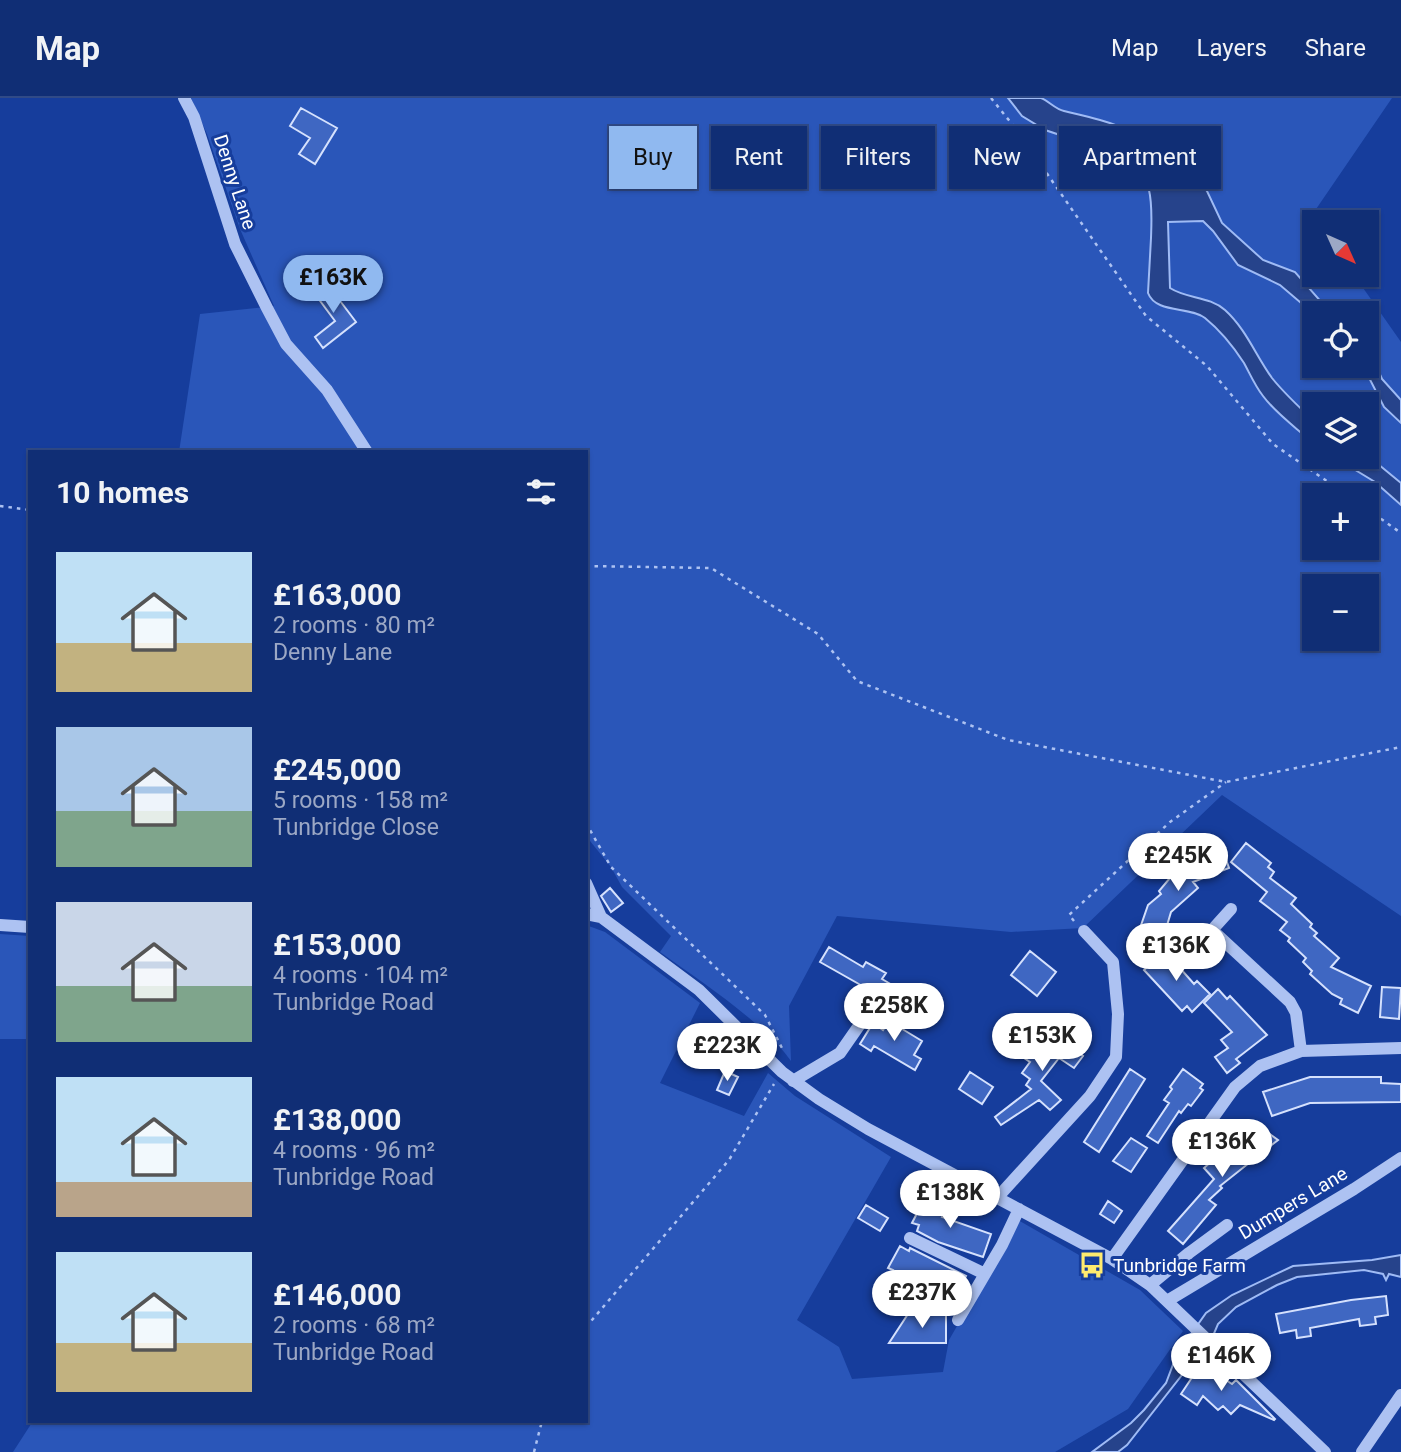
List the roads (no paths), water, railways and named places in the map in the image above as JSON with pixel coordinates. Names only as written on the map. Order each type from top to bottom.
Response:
[{"type":"street","name":"Denny Lane","points":[[184,98],[194,117],[235,244],[267,308],[286,344],[327,390],[366,450]]},
{"type":"street","points":[[588,888],[601,917]]},
{"type":"street","points":[[1194,950],[1231,909]]},
{"type":"street","points":[[588,914],[601,917],[699,990],[782,1073],[819,1100],[868,1129],[1112,1259],[1150,1285],[1325,1452]]},
{"type":"street","points":[[0,925],[28,927]]},
{"type":"street","points":[[1212,930],[1290,1002],[1296,1013],[1301,1051]]},
{"type":"street","points":[[997,1198],[1090,1096],[1116,1057],[1118,1014],[1113,962],[1084,932]]},
{"type":"street","points":[[793,1081],[839,1053],[865,1017]]},
{"type":"street","points":[[1112,1259],[1235,1087],[1260,1066],[1301,1051],[1401,1048]]},
{"type":"street","name":"Dumpers Lane","points":[[1167,1301],[1401,1158]]},
{"type":"street","points":[[958,1321],[1019,1209]]},
{"type":"street","points":[[1150,1285],[1227,1225]]},
{"type":"street","points":[[910,1238],[985,1274]]},
{"type":"street","points":[[1362,1452],[1401,1395]]},
{"type":"place","name":"Tunbridge Farm","points":[[1092,1265]]}]
